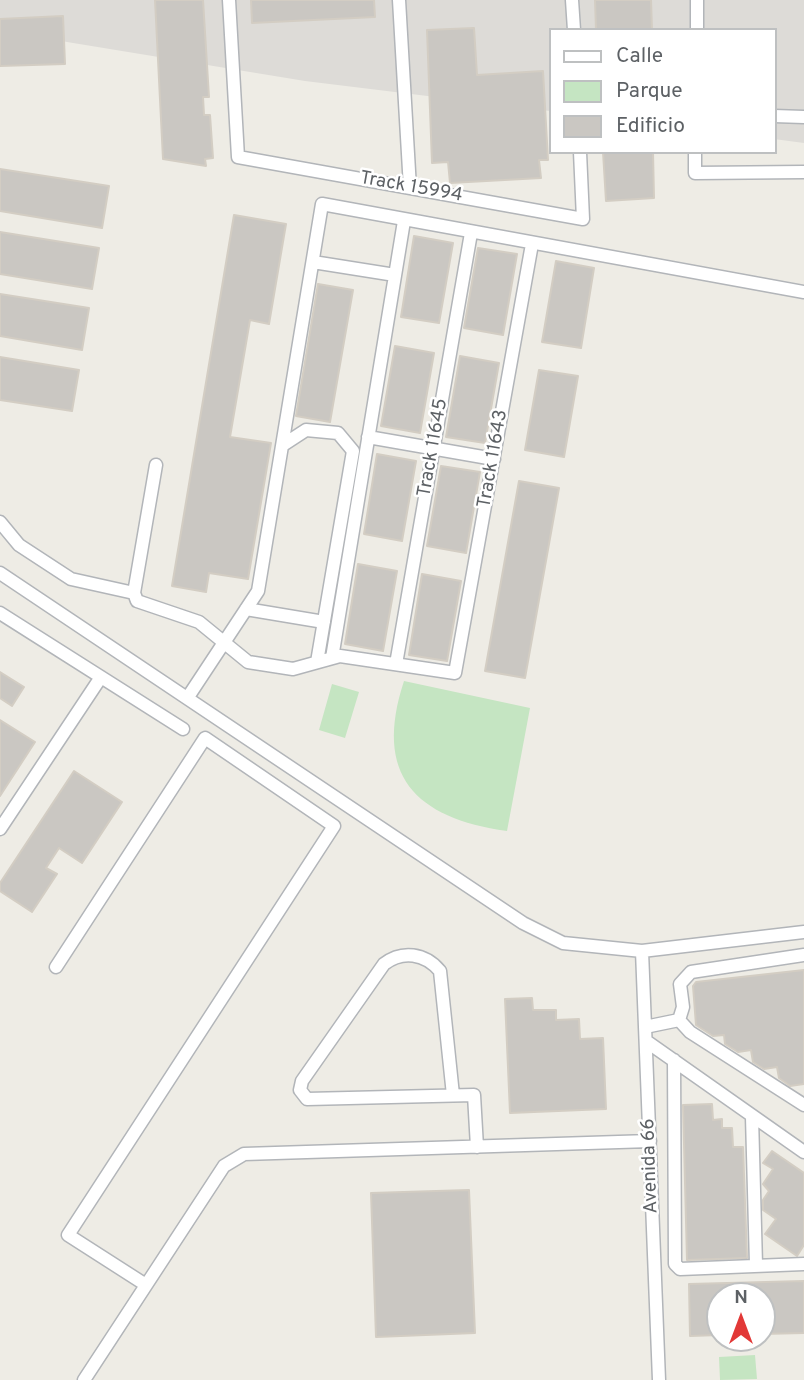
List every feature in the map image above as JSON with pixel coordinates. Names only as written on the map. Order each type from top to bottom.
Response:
[{"type":"street","name":"Track 15994","points":[[229,0],[238,157],[583,219],[580,154]]},
{"type":"street","points":[[399,0],[410,188]]},
{"type":"street","points":[[572,0],[574,28]]},
{"type":"street","points":[[697,0],[697,28]]},
{"type":"street","points":[[776,116],[804,117]]},
{"type":"street","points":[[695,154],[695,173],[804,172]]},
{"type":"street","points":[[188,697],[258,591],[322,204],[804,292]]},
{"type":"street","points":[[332,658],[404,221]]},
{"type":"street","name":"Track 11645","points":[[396,664],[471,233]]},
{"type":"street","name":"Track 11643","points":[[396,664],[455,673],[532,244]]},
{"type":"street","points":[[313,262],[395,275]]},
{"type":"street","points":[[283,445],[306,430],[338,433],[353,451],[317,662]]},
{"type":"street","points":[[368,437],[494,459]]},
{"type":"street","points":[[134,593],[156,466]]},
{"type":"street","points":[[0,522],[19,545],[71,579],[87,585],[134,593],[145,606],[199,622],[248,662],[293,669],[340,656],[396,664]]},
{"type":"street","points":[[0,573],[523,923],[563,943],[642,951],[804,932]]},
{"type":"street","points":[[246,609],[324,622]]},
{"type":"street","points":[[0,613],[183,729]]},
{"type":"street","points":[[0,829],[101,677]]},
{"type":"street","points":[[56,967],[205,738],[334,826],[68,1235],[146,1286]]},
{"type":"street","name":"Avenida 66","points":[[642,951],[659,1380]]},
{"type":"street","points":[[453,1095],[440,971],[433,963],[419,956],[403,955],[384,964],[302,1081],[300,1090],[307,1099],[453,1095],[474,1094],[477,1147]]},
{"type":"street","points":[[679,1020],[683,1007],[680,984],[691,972],[804,955]]},
{"type":"street","points":[[645,1027],[679,1020]]},
{"type":"street","points":[[679,1020],[690,1032],[804,1105]]},
{"type":"street","points":[[646,1041],[804,1152]]},
{"type":"street","points":[[674,1060],[675,1264],[680,1269],[804,1264]]},
{"type":"street","points":[[752,1117],[756,1265]]},
{"type":"street","points":[[84,1380],[224,1166],[232,1158],[244,1154],[650,1141]]},
{"type":"shaded area","points":[[0,0],[804,0],[804,143],[776,139],[776,28],[548,28],[548,111],[305,81],[0,31]]},
{"type":"green space","points":[[404,681],[530,708],[507,831],[475,825],[448,815],[426,803],[409,786],[399,766],[394,742],[396,714]]},
{"type":"green space","points":[[332,684],[359,692],[345,738],[319,730]]},
{"type":"green space","points":[[755,1355],[757,1379],[720,1380],[719,1357]]},
{"type":"building","points":[[155,0],[203,0],[209,97],[203,97],[204,115],[210,115],[213,158],[205,159],[206,166],[163,159]]},
{"type":"building","points":[[251,0],[374,0],[375,17],[252,23]]},
{"type":"building","points":[[595,0],[651,0],[652,28],[596,28]]},
{"type":"building","points":[[63,16],[65,64],[0,66],[0,19]]},
{"type":"building","points":[[474,28],[477,75],[543,71],[548,160],[539,160],[541,178],[450,183],[448,162],[432,163],[427,30]]},
{"type":"building","points":[[603,154],[653,154],[654,198],[606,201]]},
{"type":"building","points":[[0,169],[109,186],[102,228],[0,211]]},
{"type":"building","points":[[234,215],[286,224],[269,324],[250,320],[230,437],[271,443],[248,579],[209,573],[206,592],[172,586]]},
{"type":"building","points":[[0,232],[99,248],[92,289],[0,274]]},
{"type":"building","points":[[414,236],[453,243],[439,323],[401,317]]},
{"type":"building","points":[[478,248],[517,254],[503,335],[464,328]]},
{"type":"building","points":[[556,261],[594,268],[581,348],[542,342]]},
{"type":"building","points":[[318,284],[353,290],[330,422],[296,416]]},
{"type":"building","points":[[0,294],[89,308],[82,350],[0,336]]},
{"type":"building","points":[[395,346],[434,353],[420,433],[381,426]]},
{"type":"building","points":[[460,356],[499,363],[485,443],[446,437]]},
{"type":"building","points":[[0,357],[79,370],[72,411],[0,400]]},
{"type":"building","points":[[539,370],[578,376],[564,457],[525,450]]},
{"type":"building","points":[[377,454],[416,461],[402,541],[364,534]]},
{"type":"building","points":[[441,466],[480,472],[466,553],[427,546]]},
{"type":"building","points":[[519,481],[559,488],[525,678],[485,671]]},
{"type":"building","points":[[358,564],[397,571],[383,651],[345,644]]},
{"type":"building","points":[[422,574],[461,581],[447,661],[409,655]]},
{"type":"building","points":[[0,672],[24,687],[12,706],[0,698]]},
{"type":"building","points":[[0,720],[35,742],[0,796]]},
{"type":"building","points":[[74,771],[122,802],[82,863],[59,848],[46,868],[57,874],[32,912],[0,891],[0,883]]},
{"type":"building","points":[[804,970],[804,1084],[790,1086],[779,1078],[777,1067],[764,1069],[753,1062],[751,1050],[738,1052],[725,1044],[724,1035],[713,1036],[696,1025],[693,986],[696,982]]},
{"type":"building","points":[[532,998],[533,1010],[556,1010],[556,1020],[579,1019],[580,1039],[603,1038],[606,1109],[510,1113],[505,999]]},
{"type":"building","points":[[712,1104],[713,1120],[722,1119],[722,1128],[732,1128],[733,1147],[743,1147],[747,1258],[687,1260],[683,1105]]},
{"type":"building","points":[[772,1151],[804,1173],[804,1245],[797,1256],[765,1234],[776,1219],[763,1210],[763,1200],[769,1191],[763,1184],[773,1169],[763,1163]]},
{"type":"building","points":[[469,1190],[475,1333],[376,1337],[371,1193]]},
{"type":"building","points":[[804,1281],[804,1333],[776,1334],[776,1282],[766,1282]]},
{"type":"building","points":[[689,1284],[706,1284],[706,1335],[690,1336]]}]
